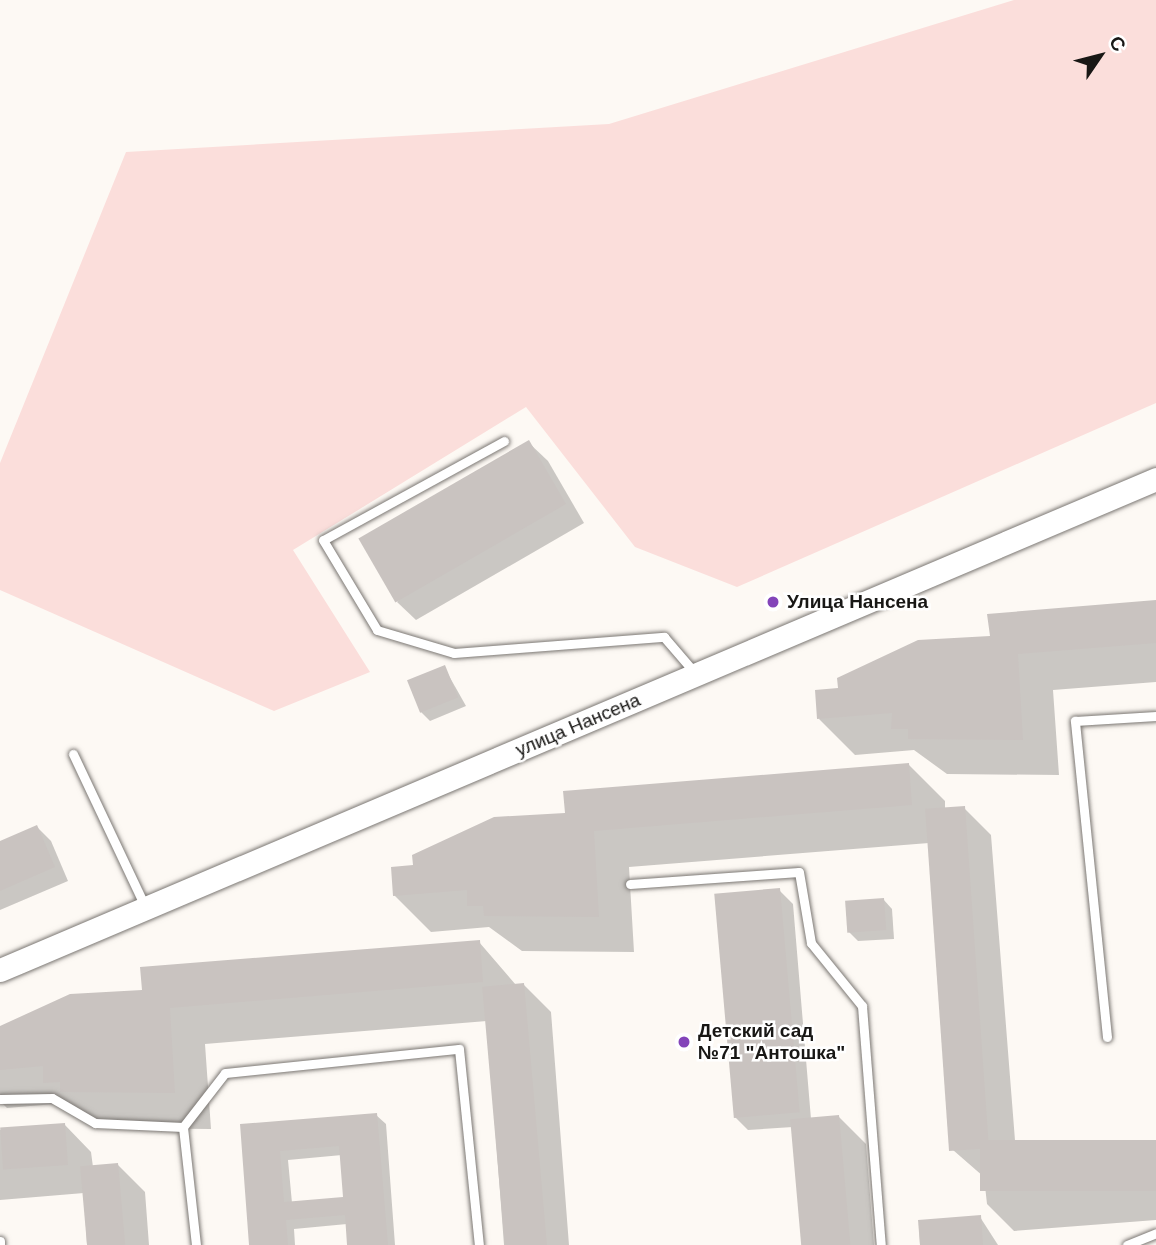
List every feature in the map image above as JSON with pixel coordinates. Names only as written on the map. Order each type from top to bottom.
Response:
[{"type":"street","name":"улица Нансена","points":[[0,970],[1156,479]]},
{"type":"lane","points":[[503,441],[323,541],[377,630],[454,653],[664,637],[696,675]]},
{"type":"lane","points":[[1107,1037],[1075,721],[1156,716]]},
{"type":"lane","points":[[73,754],[146,908]]},
{"type":"lane","points":[[630,884],[799,873],[811,943],[862,1006],[881,1245]]},
{"type":"lane","points":[[196,1245],[183,1127],[225,1073],[459,1049],[479,1245]]},
{"type":"lane","points":[[0,1099],[52,1098],[95,1123],[183,1127]]},
{"type":"lane","points":[[1127,1245],[1156,1233]]},
{"type":"shaded area","points":[[1014,0],[1156,0],[1156,403],[737,587],[635,547],[526,407],[293,550],[370,672],[274,711],[0,590],[0,463],[126,152],[609,124]]},
{"type":"building","points":[[529,440],[566,504],[395,603],[358,538]]},
{"type":"building","points":[[1156,600],[1156,643],[1018,654],[1023,740],[908,739],[908,729],[891,729],[892,713],[817,719],[815,690],[838,688],[837,678],[918,640],[990,636],[987,614]]},
{"type":"building","points":[[445,665],[458,697],[420,713],[407,680]]},
{"type":"building","points":[[909,763],[912,805],[594,831],[599,917],[484,916],[483,906],[467,906],[467,890],[393,896],[391,867],[413,865],[412,855],[494,817],[565,813],[563,791]]},
{"type":"building","points":[[965,806],[989,1148],[949,1151],[925,809]]},
{"type":"building","points":[[37,825],[55,867],[0,891],[0,841]]},
{"type":"building","points":[[780,888],[800,1112],[734,1118],[714,894]]},
{"type":"building","points":[[884,898],[886,930],[847,933],[845,901]]},
{"type":"building","points":[[480,940],[483,982],[170,1008],[175,1093],[60,1092],[60,1082],[43,1083],[43,1066],[0,1070],[0,1026],[70,994],[142,990],[140,967]]},
{"type":"building","points":[[524,983],[547,1245],[505,1245],[482,987]]},
{"type":"building","points":[[377,1113],[388,1245],[347,1245],[345,1215],[286,1220],[288,1245],[249,1245],[240,1124]],"holes":[[[339,1146],[343,1197],[284,1202],[280,1151]]]},
{"type":"building","points":[[839,1115],[850,1245],[801,1245],[790,1119]]},
{"type":"building","points":[[65,1123],[68,1165],[3,1169],[0,1128]]},
{"type":"building","points":[[980,1140],[1156,1140],[1156,1191],[980,1191]]},
{"type":"building","points":[[118,1163],[125,1245],[87,1245],[80,1166]]},
{"type":"building","points":[[981,1215],[983,1245],[920,1245],[918,1220]]},
{"type":"place","name":"Улица Нансена","points":[[773,602]]},
{"type":"place","name":"Детский сад №71 \"Антошка\"","points":[[684,1042]]}]
